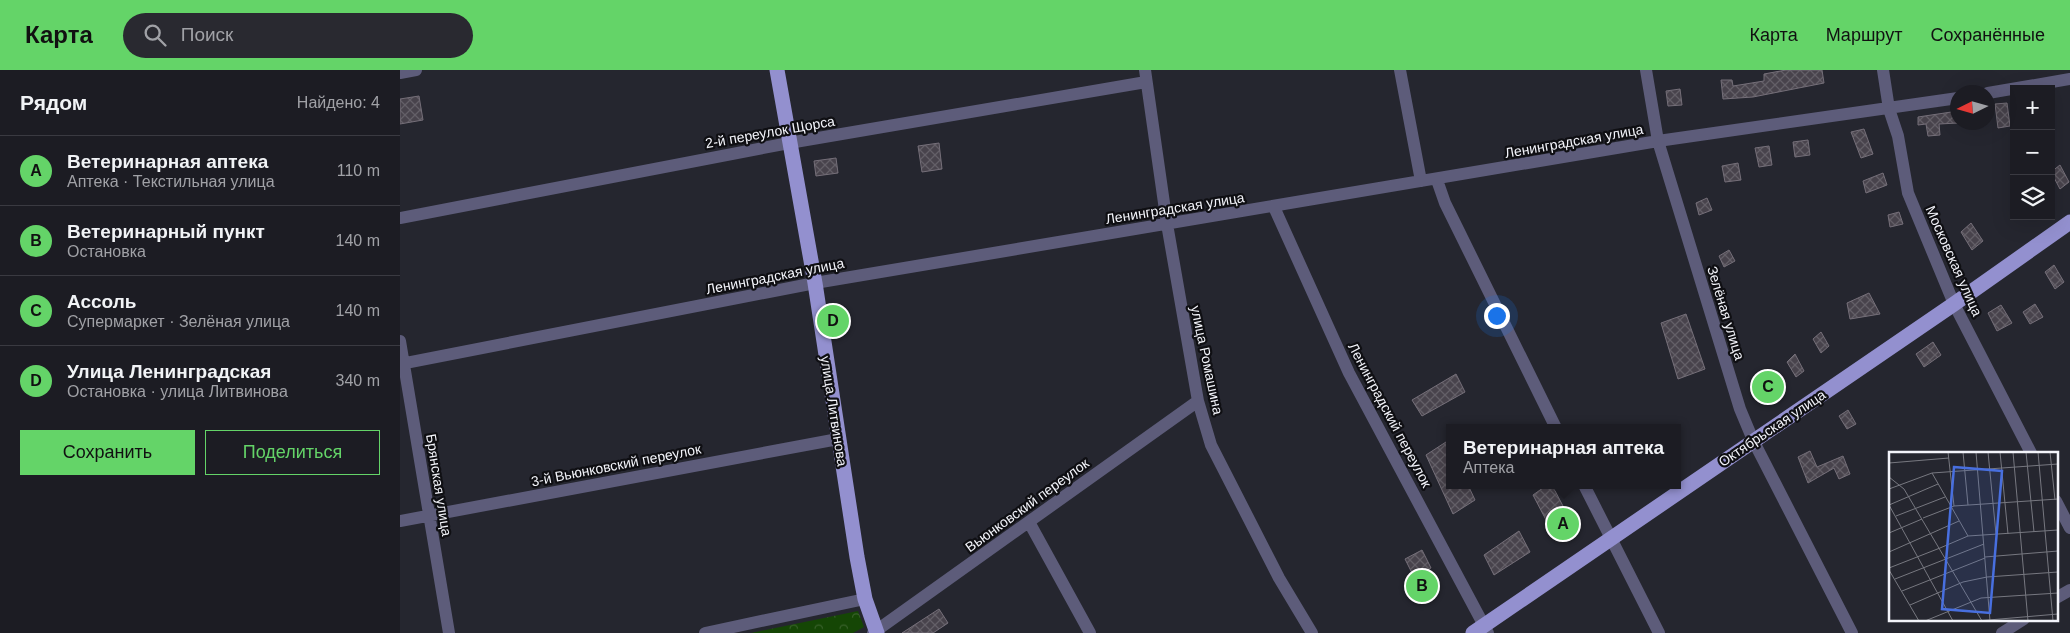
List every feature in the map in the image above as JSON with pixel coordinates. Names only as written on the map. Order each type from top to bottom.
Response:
[{"type":"main road","name":"улица Литвинова","points":[[777,70],[815,283],[838,439],[865,599],[876,632]]},
{"type":"main road","name":"Октябрьская улица","points":[[1482,630],[1610,539],[1954,304],[2070,222]]},
{"type":"street","points":[[400,73],[416,70]]},
{"type":"street","points":[[1400,70],[1421,181]]},
{"type":"street","name":"Зелёная улица","points":[[1646,70],[1658,141],[1740,409],[1753,440],[1852,633]]},
{"type":"street","name":"Московская улица","points":[[1883,70],[1889,109],[1898,136],[1908,193],[1954,304],[2031,452]]},
{"type":"street","name":"2-й переулок Щорса","points":[[400,218],[789,142],[1146,76]]},
{"type":"street","name":"улица Ромашина","points":[[1146,76],[1166,224],[1198,401],[1212,445],[1279,578],[1312,633]]},
{"type":"street","points":[[1995,92],[2070,79]]},
{"type":"street","name":"Ленинградская улица","points":[[402,363],[815,283],[1421,181],[1437,180],[1658,141],[1950,99]]},
{"type":"street","points":[[1437,180],[1445,202],[1554,424]]},
{"type":"street","name":"Ленинградский переулок","points":[[1274,207],[1349,373],[1482,630]]},
{"type":"street","name":"Брянская улица","points":[[400,341],[402,363],[449,633]]},
{"type":"street","name":"Вьюнковский переулок","points":[[876,632],[1198,401]]},
{"type":"street","name":"3-й Вьюнковский переулок","points":[[400,521],[838,439]]},
{"type":"street","points":[[1586,489],[1660,633]]},
{"type":"street","points":[[2058,505],[2070,528]]},
{"type":"street","points":[[1029,522],[1090,633]]},
{"type":"street","points":[[2058,597],[2070,590]]},
{"type":"street","points":[[704,633],[865,599]]},
{"type":"street","points":[[2002,633],[2022,620]]},
{"type":"green space","points":[[858,611],[864,627],[853,633],[751,633]]},
{"type":"building","points":[[1786,70],[1822,70],[1824,83],[1753,97],[1723,99],[1721,80],[1732,80],[1733,86],[1764,81],[1764,74]]},
{"type":"building","points":[[1680,89],[1682,105],[1668,106],[1666,91]]},
{"type":"building","points":[[419,96],[423,120],[400,124],[400,99]]},
{"type":"building","points":[[2007,103],[2010,126],[1998,128],[1995,104]]},
{"type":"building","points":[[1950,112],[1950,123],[1939,124],[1940,135],[1928,136],[1926,124],[1918,125],[1918,117]]},
{"type":"building","points":[[1864,129],[1873,154],[1861,158],[1851,132]]},
{"type":"building","points":[[1808,140],[1810,155],[1795,157],[1793,142]]},
{"type":"building","points":[[939,143],[942,169],[922,172],[918,146]]},
{"type":"building","points":[[1769,146],[1772,165],[1759,167],[1755,148]]},
{"type":"building","points":[[836,158],[838,173],[816,176],[814,161]]},
{"type":"building","points":[[1738,163],[1741,180],[1725,182],[1722,166]]},
{"type":"building","points":[[2060,165],[2069,182],[2060,189],[2055,180],[2055,169]]},
{"type":"building","points":[[1883,173],[1887,185],[1866,193],[1863,181]]},
{"type":"building","points":[[1707,198],[1712,210],[1699,215],[1696,203]]},
{"type":"building","points":[[1899,212],[1903,224],[1890,227],[1888,215]]},
{"type":"building","points":[[1971,223],[1983,241],[1972,250],[1961,232]]},
{"type":"building","points":[[1729,250],[1735,261],[1724,267],[1719,256]]},
{"type":"building","points":[[2054,265],[2064,282],[2055,289],[2045,272]]},
{"type":"building","points":[[1869,293],[1880,314],[1850,319],[1847,303]]},
{"type":"building","points":[[2035,304],[2043,317],[2030,324],[2023,312]]},
{"type":"building","points":[[2001,305],[2012,323],[1997,331],[1988,313]]},
{"type":"building","points":[[1686,314],[1705,369],[1678,379],[1661,323]]},
{"type":"building","points":[[1821,332],[1829,346],[1821,353],[1813,339]]},
{"type":"building","points":[[1933,342],[1941,355],[1924,367],[1916,354]]},
{"type":"building","points":[[1795,354],[1804,371],[1796,377],[1787,362]]},
{"type":"building","points":[[1456,374],[1465,392],[1422,416],[1412,400]]},
{"type":"building","points":[[1848,410],[1856,424],[1847,429],[1839,416]]},
{"type":"building","points":[[1446,442],[1446,489],[1470,489],[1475,500],[1453,514],[1426,455]]},
{"type":"building","points":[[1810,451],[1817,467],[1843,456],[1850,474],[1839,479],[1834,468],[1808,483],[1798,457]]},
{"type":"building","points":[[1541,489],[1554,489],[1575,529],[1556,539],[1533,495]]},
{"type":"building","points":[[1519,531],[1530,552],[1494,575],[1484,555]]},
{"type":"building","points":[[1422,550],[1431,568],[1414,577],[1405,559]]},
{"type":"building","points":[[939,609],[948,623],[933,633],[902,633]]},
{"type":"place","name":"Улица Ленинградская","points":[[833,321]]},
{"type":"place","name":"Ассоль","points":[[1768,387]]},
{"type":"place","name":"Ветеринарная аптека","points":[[1563,524]]},
{"type":"place","name":"Ветеринарный пункт","points":[[1422,586]]}]
